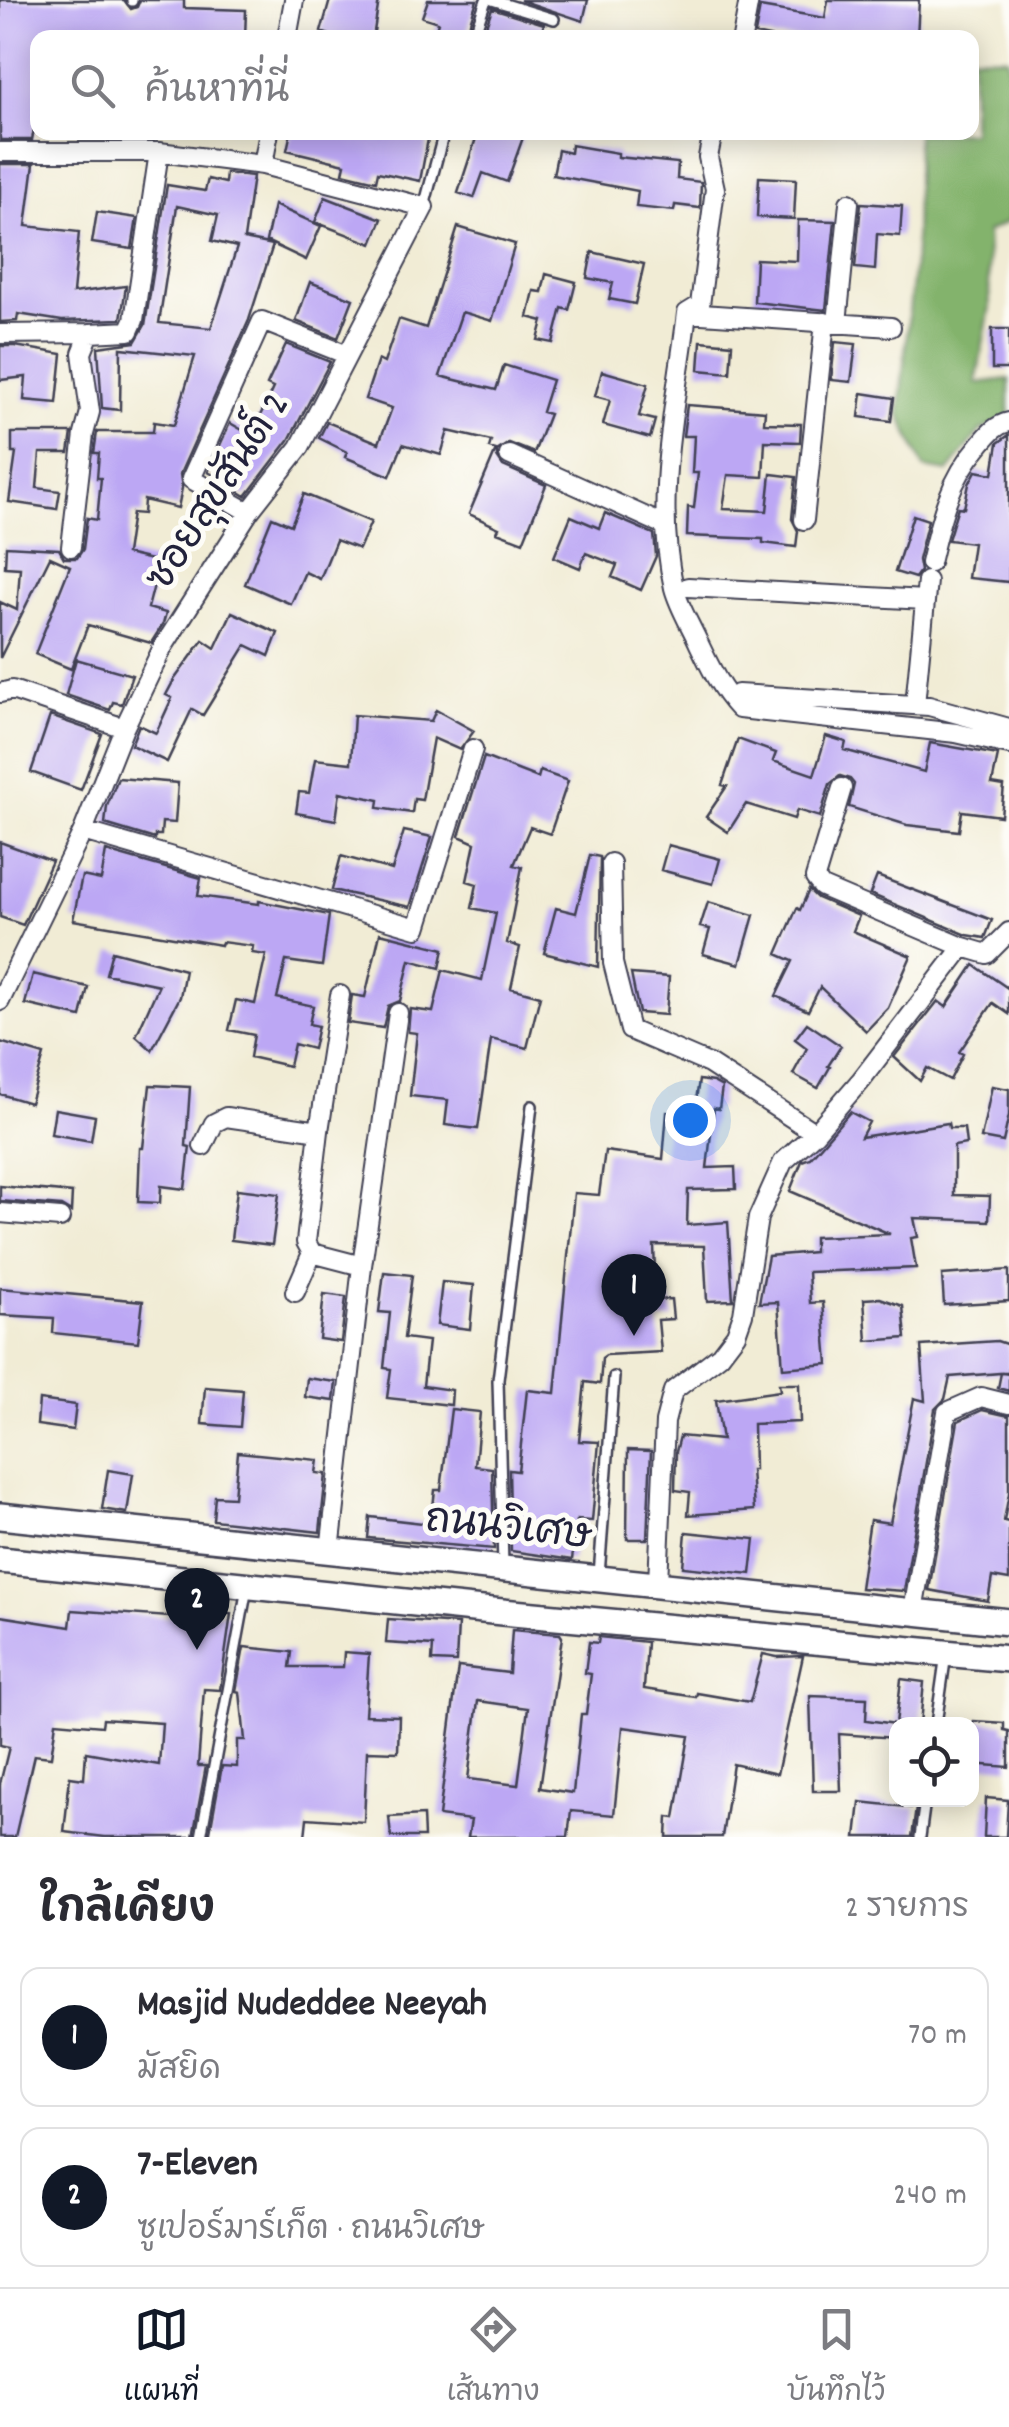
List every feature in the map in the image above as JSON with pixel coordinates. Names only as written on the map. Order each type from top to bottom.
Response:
[{"type":"main road","name":"ถนนวิเศษ","points":[[0,1516],[1009,1622]]},
{"type":"main road","name":"ถนนวิเศษ","points":[[0,1560],[1009,1659]]},
{"type":"street","points":[[288,30],[294,0]]},
{"type":"street","points":[[743,30],[748,0]]},
{"type":"street","points":[[264,165],[269,140]]},
{"type":"street","points":[[711,140],[708,157],[716,189],[700,304],[687,313],[664,525],[675,591],[724,694],[739,709],[956,733],[1009,744]]},
{"type":"street","points":[[0,152],[159,152],[264,165],[424,206]]},
{"type":"street","points":[[0,334],[128,330],[134,320],[159,152]]},
{"type":"street","points":[[804,520],[849,203]]},
{"type":"street","name":"ซอยสุขสันต์ 2","points":[[0,1001],[83,831],[124,728],[163,647],[248,512],[300,446],[424,206]]},
{"type":"street","points":[[687,313],[891,326]]},
{"type":"street","points":[[248,512],[191,479],[262,321],[345,354]]},
{"type":"street","points":[[72,547],[84,434],[90,412],[82,353],[90,333]]},
{"type":"street","points":[[915,705],[927,582],[945,501],[964,463],[998,424],[1009,422]]},
{"type":"street","points":[[509,455],[664,525]]},
{"type":"street","points":[[688,586],[927,582]]},
{"type":"street","points":[[0,693],[12,690],[124,728]]},
{"type":"street","points":[[738,694],[915,705],[1009,728]]},
{"type":"street","points":[[83,831],[417,928],[473,749]]},
{"type":"street","points":[[842,788],[814,878],[822,887],[963,947],[987,954],[1009,950]]},
{"type":"street","points":[[611,863],[613,962],[630,1030],[709,1064],[816,1134]]},
{"type":"street","points":[[987,954],[1009,932]]},
{"type":"street","points":[[658,1583],[665,1422],[674,1391],[720,1356],[736,1334],[743,1314],[758,1218],[769,1191],[783,1162],[816,1134],[963,947]]},
{"type":"street","points":[[340,995],[306,1242],[312,1253],[362,1266]]},
{"type":"street","points":[[330,1551],[362,1266],[398,1013]]},
{"type":"street","points":[[203,1146],[214,1122],[226,1117],[319,1132]]},
{"type":"street","points":[[0,1213],[60,1218]]},
{"type":"street","points":[[295,1292],[312,1253]]},
{"type":"street","points":[[914,1611],[947,1412],[982,1397],[1009,1404]]},
{"type":"lane","points":[[476,30],[489,0],[554,19]]},
{"type":"lane","points":[[424,206],[442,140]]},
{"type":"lane","points":[[503,1569],[498,1380],[532,1106]]},
{"type":"lane","points":[[599,1578],[614,1377]]},
{"type":"lane","points":[[201,1837],[247,1585]]},
{"type":"lane","points":[[937,1717],[946,1651]]},
{"type":"lane","points":[[920,1837],[924,1807]]},
{"type":"green space","points":[[979,56],[1007,57],[1009,221],[987,232],[990,307],[976,383],[1009,379],[1009,418],[981,430],[948,472],[924,468],[899,413],[915,252],[917,140],[979,140]]},
{"type":"building","points":[[0,0],[124,0],[131,9],[140,0],[184,0],[184,8],[246,10],[245,30],[30,30],[30,140],[0,140]]},
{"type":"building","points":[[330,0],[379,0],[374,30],[322,30]]},
{"type":"building","points":[[428,0],[477,0],[468,30],[436,30],[438,22],[422,17]]},
{"type":"building","points":[[520,0],[588,0],[583,21]]},
{"type":"building","points":[[828,0],[919,0],[917,30],[756,30],[760,7],[825,18]]},
{"type":"building","points":[[492,8],[544,24],[542,30],[485,30]]},
{"type":"building","points":[[289,140],[428,140],[420,181],[378,172],[376,181],[343,173],[345,164],[287,150]]},
{"type":"building","points":[[475,140],[522,140],[507,182],[483,173],[474,198],[458,193]]},
{"type":"building","points":[[571,145],[618,153],[618,157],[678,163],[677,179],[701,182],[700,208],[675,205],[674,211],[636,207],[638,191],[553,175],[558,150],[570,153]]},
{"type":"building","points":[[0,164],[34,164],[26,226],[79,232],[73,293],[126,286],[121,319],[62,321],[18,314],[17,321],[0,322]]},
{"type":"building","points":[[226,173],[253,176],[244,239],[273,245],[249,320],[180,474],[178,508],[144,500],[143,514],[132,513],[126,554],[160,562],[148,608],[166,613],[163,624],[151,643],[88,625],[71,669],[35,654],[70,566],[50,557],[0,658],[0,602],[17,610],[20,568],[5,567],[6,546],[59,549],[64,558],[77,558],[83,549],[87,518],[97,520],[101,478],[97,478],[99,453],[94,453],[97,432],[153,432],[154,422],[174,425],[195,356],[121,348],[120,410],[102,408],[98,347],[135,342],[145,325],[167,185],[205,191],[208,179],[225,183]],"holes":[[[177,206],[218,215],[212,241],[237,247],[211,328],[159,323]]]},
{"type":"building","points":[[759,177],[796,179],[794,219],[757,217]]},
{"type":"building","points":[[325,197],[382,219],[372,244],[315,222]]},
{"type":"building","points":[[861,203],[902,206],[900,236],[877,234],[875,270],[855,268]]},
{"type":"building","points":[[274,205],[321,226],[306,260],[266,241]]},
{"type":"building","points":[[97,212],[137,218],[132,249],[92,243]]},
{"type":"building","points":[[798,220],[835,221],[826,310],[754,302],[756,259],[797,261]]},
{"type":"building","points":[[458,227],[515,244],[492,321],[462,312],[440,376],[496,390],[504,365],[552,380],[542,412],[549,414],[534,453],[509,443],[497,451],[503,466],[546,485],[523,542],[497,532],[499,528],[469,514],[496,450],[489,448],[491,441],[448,431],[441,455],[403,444],[390,476],[345,457],[347,452],[319,438],[327,422],[379,443],[392,408],[365,399],[378,360],[384,363],[399,319],[426,328]]},
{"type":"building","points":[[592,252],[644,264],[635,304],[609,299],[613,283],[587,278]]},
{"type":"building","points":[[546,274],[576,282],[569,310],[562,308],[553,343],[538,340],[543,321],[528,317],[534,291],[542,292]]},
{"type":"building","points":[[310,282],[353,299],[338,338],[296,321]]},
{"type":"building","points":[[992,329],[1009,329],[1009,369],[992,369]]},
{"type":"building","points":[[701,341],[732,344],[730,373],[699,370]]},
{"type":"building","points":[[835,342],[856,344],[851,382],[831,380]]},
{"type":"building","points":[[286,344],[330,362],[289,440],[246,496],[208,472],[230,423],[251,435],[273,388],[267,385]]},
{"type":"building","points":[[0,346],[62,354],[57,403],[24,400],[26,377],[0,380]]},
{"type":"building","points":[[602,371],[648,384],[639,416],[655,420],[650,438],[603,425],[610,400],[595,396]]},
{"type":"building","points":[[862,393],[894,398],[891,421],[859,417]]},
{"type":"building","points":[[687,405],[765,411],[764,423],[801,424],[800,442],[765,441],[763,477],[728,475],[723,509],[767,511],[771,474],[796,477],[792,519],[798,531],[796,547],[763,543],[763,539],[687,536],[688,507],[694,508],[698,473],[692,473],[694,436],[683,436]]},
{"type":"building","points":[[12,433],[72,433],[69,453],[40,453],[37,488],[60,491],[57,509],[9,502],[16,453],[12,453]]},
{"type":"building","points":[[1009,435],[1009,582],[968,578],[973,543],[948,540],[958,507],[964,508],[976,471],[993,474],[998,443]]},
{"type":"building","points":[[304,494],[371,522],[359,549],[336,540],[320,579],[305,572],[291,604],[245,584],[272,517],[291,525]]},
{"type":"building","points":[[605,513],[654,534],[656,556],[641,590],[612,577],[617,565],[586,553],[580,568],[554,557],[571,516],[599,528]]},
{"type":"building","points":[[913,515],[928,520],[918,560],[920,571],[915,578],[895,572]]},
{"type":"building","points":[[232,612],[278,633],[269,656],[246,645],[203,715],[192,709],[167,762],[131,745],[139,725],[156,733],[172,698],[166,695],[174,680],[203,640],[215,648]]},
{"type":"building","points":[[76,659],[132,675],[122,704],[113,702],[110,710],[66,695]]},
{"type":"building","points":[[436,710],[474,731],[460,750],[433,738],[422,800],[414,799],[412,813],[378,808],[379,800],[340,792],[336,820],[296,813],[299,792],[309,793],[315,759],[351,763],[354,715],[431,721]]},
{"type":"building","points":[[50,716],[102,734],[81,790],[31,772]]},
{"type":"building","points":[[826,736],[846,742],[844,750],[924,772],[930,743],[998,755],[992,784],[1004,786],[1001,816],[962,811],[959,831],[907,825],[849,807],[854,784],[840,776],[830,784],[820,817],[797,810],[794,819],[746,804],[728,832],[706,817],[727,786],[722,785],[738,739],[776,753],[773,761],[814,775]]},
{"type":"building","points":[[484,757],[538,778],[540,771],[568,781],[550,834],[530,827],[514,865],[522,867],[507,943],[520,947],[511,988],[540,996],[527,1048],[491,1039],[478,1129],[445,1125],[448,1100],[410,1096],[417,1033],[408,1032],[410,1009],[433,1012],[443,970],[482,980],[496,913],[472,908],[477,884],[467,881],[475,843],[459,836]]},
{"type":"building","points":[[118,778],[178,783],[175,823],[162,822],[161,835],[155,835],[155,839],[105,824]]},
{"type":"building","points":[[404,831],[432,837],[410,907],[332,890],[341,856],[392,870]]},
{"type":"building","points":[[0,842],[52,861],[23,925],[0,917]]},
{"type":"building","points":[[668,845],[720,859],[713,884],[661,870]]},
{"type":"building","points":[[106,851],[201,878],[198,896],[259,901],[329,915],[322,966],[286,961],[277,998],[313,1006],[309,1024],[318,1026],[313,1049],[294,1044],[289,1066],[250,1057],[254,1035],[229,1030],[236,1000],[255,1004],[266,955],[252,953],[253,946],[222,942],[221,945],[73,920],[82,876],[101,880]]},
{"type":"building","points":[[590,855],[600,857],[598,967],[544,953],[556,908],[576,913]]},
{"type":"building","points":[[877,876],[992,920],[985,938],[967,935],[870,894]]},
{"type":"building","points":[[809,890],[817,898],[859,916],[853,931],[911,956],[888,1008],[866,1031],[820,987],[808,1011],[776,996],[793,961],[777,954]]},
{"type":"building","points":[[708,902],[754,915],[740,964],[703,954],[710,929],[700,927]]},
{"type":"building","points":[[380,933],[444,949],[440,968],[410,960],[400,1001],[388,1006],[383,1028],[348,1023],[352,995],[365,997]]},
{"type":"building","points":[[112,951],[185,970],[180,997],[152,1050],[136,1036],[159,985],[106,974]]},
{"type":"building","points":[[974,965],[1009,989],[1009,1014],[993,1003],[959,1052],[963,1054],[950,1080],[927,1068],[920,1081],[894,1057],[938,1001],[946,1007]]},
{"type":"building","points":[[33,974],[88,987],[81,1017],[25,1004]]},
{"type":"building","points":[[631,974],[669,977],[666,1015],[639,1013]]},
{"type":"building","points":[[807,1023],[841,1046],[818,1088],[793,1074],[807,1048],[795,1039]]},
{"type":"building","points":[[0,1042],[44,1055],[30,1103],[0,1094]]},
{"type":"building","points":[[699,1080],[722,1087],[719,1109],[714,1108],[707,1168],[735,1167],[736,1189],[688,1190],[687,1225],[728,1222],[733,1300],[707,1301],[704,1246],[654,1245],[656,1300],[671,1299],[673,1319],[658,1320],[661,1352],[606,1355],[602,1358],[600,1384],[585,1382],[579,1441],[599,1442],[592,1521],[577,1520],[572,1560],[511,1551],[509,1470],[518,1471],[527,1390],[555,1393],[574,1193],[599,1195],[605,1151],[663,1159],[667,1112],[694,1114]]},
{"type":"building","points":[[150,1085],[190,1087],[185,1189],[161,1186],[160,1203],[138,1202],[140,1148]]},
{"type":"building","points":[[992,1086],[1009,1089],[1003,1142],[981,1138]]},
{"type":"building","points":[[55,1109],[95,1116],[91,1141],[51,1134]]},
{"type":"building","points":[[850,1112],[869,1122],[861,1137],[948,1123],[949,1128],[964,1128],[966,1144],[954,1146],[954,1195],[990,1196],[989,1221],[914,1218],[918,1237],[911,1238],[916,1268],[808,1272],[810,1303],[823,1302],[828,1364],[783,1368],[778,1302],[759,1303],[768,1256],[814,1252],[814,1237],[890,1234],[790,1191],[802,1161],[810,1158]]},
{"type":"building","points":[[0,1186],[72,1193],[71,1212],[61,1206],[0,1201]]},
{"type":"building","points":[[237,1189],[279,1194],[272,1245],[231,1240]]},
{"type":"building","points":[[1009,1270],[1009,1301],[944,1305],[942,1275]]},
{"type":"building","points":[[384,1272],[412,1275],[404,1338],[428,1341],[423,1386],[452,1390],[451,1405],[387,1398],[391,1369],[384,1368],[390,1313],[379,1312]]},
{"type":"building","points":[[442,1282],[474,1285],[470,1329],[437,1325]]},
{"type":"building","points":[[0,1288],[143,1301],[138,1342],[53,1333],[54,1318],[0,1315]]},
{"type":"building","points":[[324,1294],[346,1297],[341,1342],[319,1339]]},
{"type":"building","points":[[880,1298],[903,1306],[906,1338],[867,1341],[864,1299]]},
{"type":"building","points":[[997,1341],[1009,1345],[1009,1373],[1002,1373],[1009,1374],[1009,1391],[998,1388],[1001,1373],[950,1377],[945,1399],[935,1409],[904,1591],[860,1588],[870,1520],[890,1523],[914,1398],[925,1401],[921,1346]]},
{"type":"building","points":[[307,1378],[336,1382],[334,1401],[305,1397]]},
{"type":"building","points":[[779,1384],[799,1384],[800,1422],[753,1424],[754,1510],[688,1515],[690,1492],[675,1490],[680,1436],[722,1440],[716,1400],[780,1391]]},
{"type":"building","points":[[205,1387],[243,1390],[240,1427],[202,1424]]},
{"type":"building","points":[[39,1400],[76,1405],[73,1430],[37,1425]]},
{"type":"building","points":[[451,1409],[480,1412],[475,1466],[492,1468],[494,1549],[368,1538],[370,1517],[431,1524],[435,1490],[441,1490]]},
{"type":"building","points":[[982,1410],[1009,1416],[1009,1493],[1004,1521],[1009,1522],[1009,1580],[992,1577],[988,1601],[929,1590],[958,1421]]},
{"type":"building","points":[[628,1450],[651,1451],[647,1539],[627,1539]]},
{"type":"building","points":[[238,1452],[318,1460],[316,1473],[326,1474],[320,1532],[213,1520],[215,1496],[234,1497]]},
{"type":"building","points":[[108,1470],[133,1474],[127,1513],[102,1509]]},
{"type":"building","points":[[686,1532],[755,1539],[751,1574],[683,1567]]},
{"type":"building","points":[[169,1609],[231,1614],[220,1690],[204,1689],[198,1766],[206,1766],[193,1837],[105,1837],[64,1832],[70,1777],[84,1779],[86,1752],[159,1765],[162,1723],[103,1719],[102,1726],[56,1722],[51,1757],[34,1755],[15,1837],[0,1837],[0,1784],[9,1747],[0,1745],[0,1616],[70,1627],[72,1610],[169,1617]]},
{"type":"building","points":[[388,1619],[458,1624],[456,1662],[432,1661],[433,1646],[386,1643]]},
{"type":"building","points":[[512,1630],[560,1634],[540,1788],[573,1793],[581,1714],[586,1714],[591,1674],[585,1673],[589,1642],[598,1643],[599,1637],[647,1642],[644,1689],[750,1702],[763,1654],[803,1656],[777,1774],[733,1764],[722,1837],[667,1837],[668,1817],[675,1818],[689,1736],[623,1727],[614,1815],[571,1811],[568,1837],[468,1837],[471,1820],[439,1816],[458,1667],[509,1673]],"holes":[[[478,1701],[528,1708],[518,1785],[468,1779]]]},
{"type":"building","points":[[244,1647],[292,1652],[290,1667],[343,1667],[344,1652],[369,1654],[365,1715],[399,1716],[398,1752],[367,1751],[364,1822],[307,1818],[305,1837],[209,1837],[222,1766],[237,1767],[237,1740],[245,1740],[240,1692],[236,1691]]},
{"type":"building","points":[[901,1679],[924,1682],[921,1717],[897,1717]]},
{"type":"building","points":[[810,1696],[867,1698],[866,1720],[889,1723],[889,1738],[839,1734],[841,1791],[813,1791]]},
{"type":"building","points":[[979,1721],[1004,1723],[1004,1730],[1009,1731],[1009,1767],[979,1765]]},
{"type":"building","points":[[986,1798],[1008,1800],[1006,1837],[984,1837]]},
{"type":"building","points":[[860,1802],[916,1808],[912,1837],[856,1837]]},
{"type":"building","points":[[423,1815],[424,1837],[391,1837],[389,1817]]},
{"type":"place","name":"Masjid Nudeddee Neeyah","points":[[634,1336]]},
{"type":"place","name":"7-Eleven","points":[[197,1650]]}]
